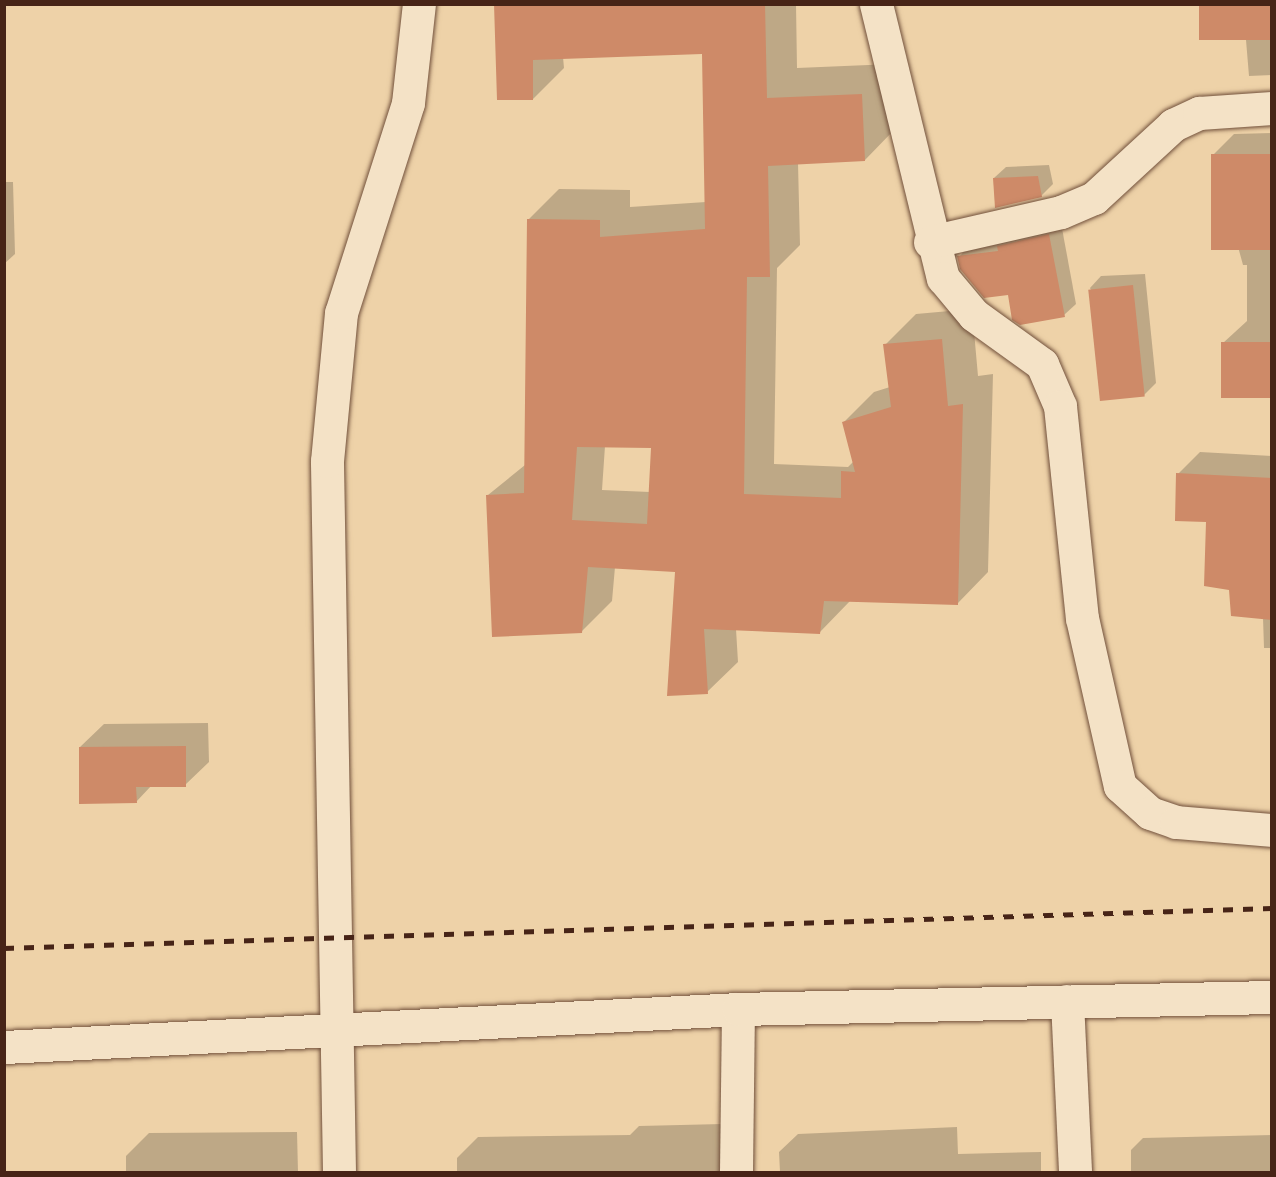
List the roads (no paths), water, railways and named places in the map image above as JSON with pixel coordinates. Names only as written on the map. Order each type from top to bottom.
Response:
[{"type":"street","points":[[339,1173],[327,462],[341,313],[408,103],[419,4]]},
{"type":"street","points":[[876,4],[910,131],[930,242],[943,278],[958,299],[1029,352],[1052,381],[1060,406],[1082,618],[1120,786],[1150,813],[1176,822],[1272,830]]},
{"type":"street","points":[[930,242],[1022,222],[1094,198],[1173,125],[1199,113],[1272,108]]},
{"type":"street","points":[[4,1047],[738,1009],[1272,997]]},
{"type":"street","points":[[1067,1001],[1075,1173]]},
{"type":"street","points":[[736,1173],[738,1009]]},
{"type":"railway","points":[[4,948],[1272,908]]}]
